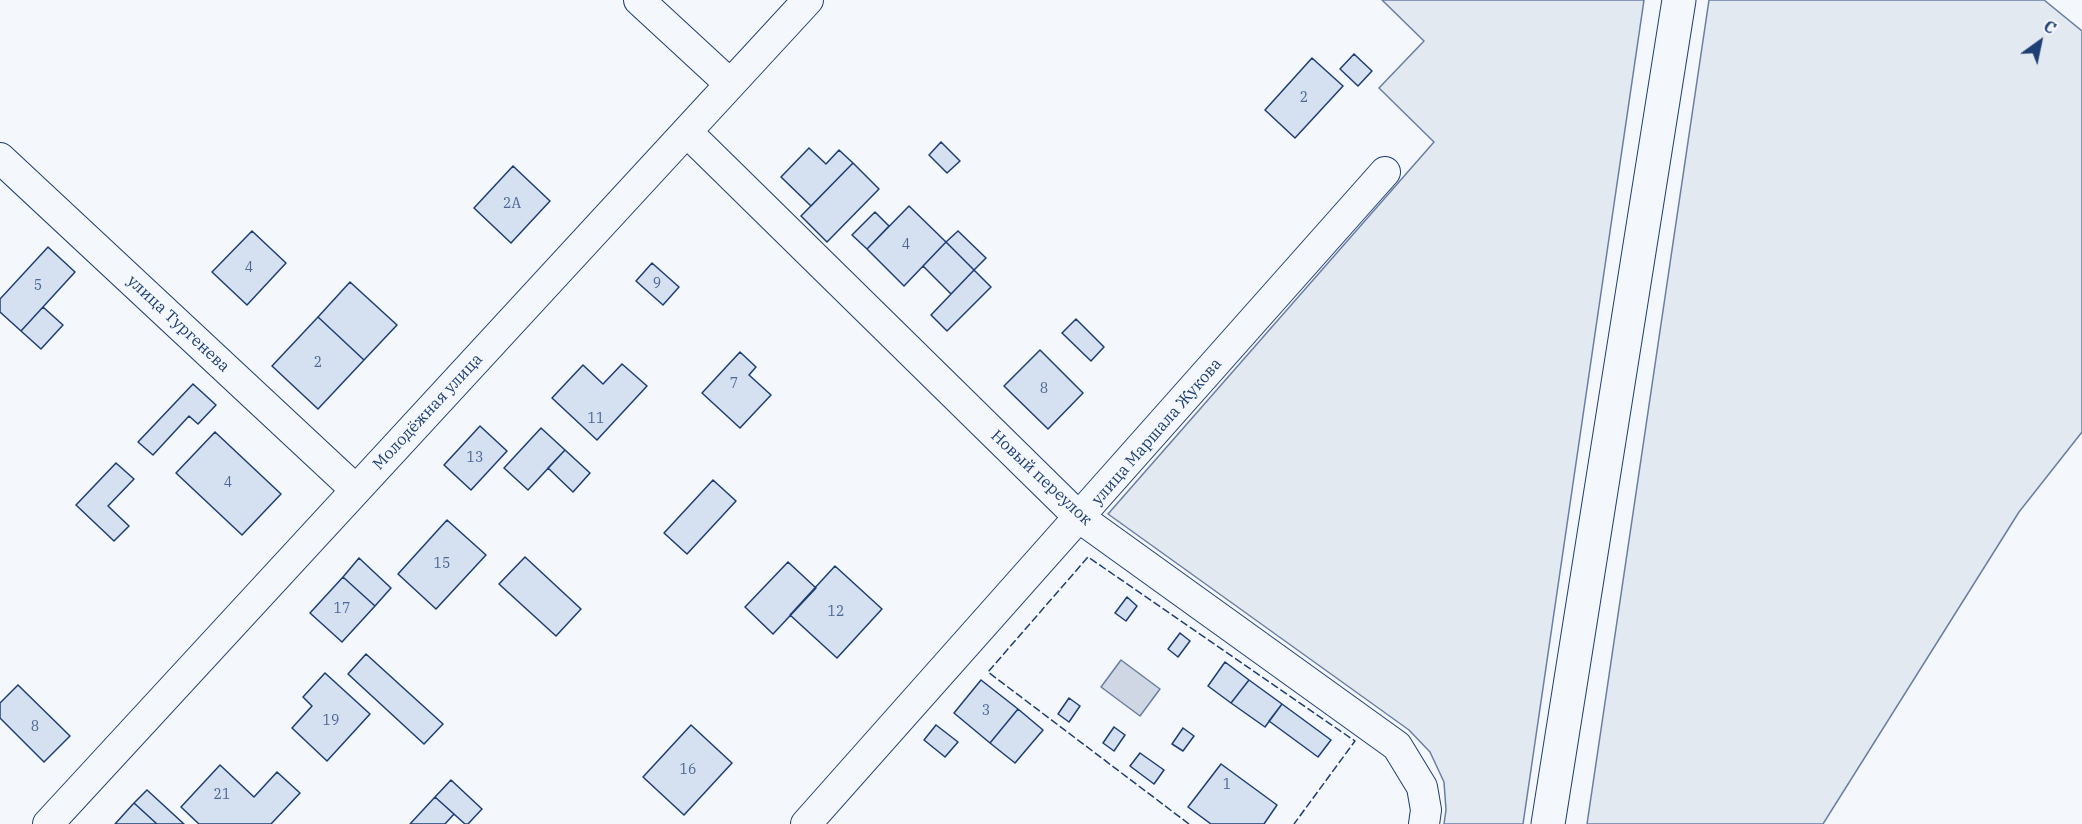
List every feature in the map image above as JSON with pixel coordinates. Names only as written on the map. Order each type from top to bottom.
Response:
[{"type":"main road","points":[[1548,824],[1679,0]]},
{"type":"street","points":[[639,0],[730,84]]},
{"type":"street","name":"Молодёжная улица","points":[[48,824],[808,0]]},
{"type":"street","name":"Новый переулок","points":[[687,132],[1080,518],[1397,746],[1422,787],[1426,810],[1424,824]]},
{"type":"street","name":"улица Тургенева","points":[[0,158],[356,490]]},
{"type":"street","name":"улица Маршала Жукова","points":[[806,824],[1385,172]]},
{"type":"shaded area","points":[[1382,0],[1644,0],[1523,824],[1444,824],[1446,810],[1444,782],[1430,752],[1409,730],[1108,514],[1434,142],[1379,88],[1424,41]]},
{"type":"shaded area","points":[[1709,0],[2044,0],[2082,31],[2082,432],[2019,512],[1823,824],[1587,824]]},
{"type":"shaded area","points":[[1121,660],[1160,689],[1140,716],[1101,687]]},
{"type":"building","points":[[1354,54],[1372,71],[1358,86],[1340,69]]},
{"type":"building","points":[[1312,58],[1343,86],[1295,138],[1265,110]]},
{"type":"building","points":[[941,142],[960,161],[947,173],[929,155]]},
{"type":"building","points":[[809,148],[826,164],[839,150],[853,163],[811,206],[781,177]]},
{"type":"building","points":[[853,163],[879,189],[827,242],[801,216]]},
{"type":"building","points":[[513,166],[550,201],[511,243],[474,208]]},
{"type":"building","points":[[909,206],[946,242],[904,286],[867,249]]},
{"type":"building","points":[[875,212],[889,226],[867,249],[852,235]]},
{"type":"building","points":[[252,231],[286,263],[247,305],[212,272]]},
{"type":"building","points":[[958,231],[986,258],[974,270],[946,242]]},
{"type":"building","points":[[946,242],[974,270],[951,294],[923,266]]},
{"type":"building","points":[[48,247],[75,272],[21,331],[0,312],[0,299]]},
{"type":"building","points":[[652,263],[679,287],[663,305],[636,281]]},
{"type":"building","points":[[974,270],[991,287],[947,331],[931,315]]},
{"type":"building","points":[[350,282],[397,325],[364,360],[318,317]]},
{"type":"building","points":[[43,307],[63,325],[41,349],[21,331]]},
{"type":"building","points":[[318,317],[364,360],[318,409],[272,366]]},
{"type":"building","points":[[1076,319],[1104,347],[1091,361],[1062,333]]},
{"type":"building","points":[[1040,350],[1083,393],[1048,429],[1004,386]]},
{"type":"building","points":[[740,352],[756,367],[749,375],[771,395],[740,428],[702,393]]},
{"type":"building","points":[[622,364],[647,386],[597,440],[552,398],[583,365],[603,384]]},
{"type":"building","points":[[193,384],[216,405],[198,424],[189,416],[153,455],[138,442]]},
{"type":"building","points":[[480,426],[507,451],[471,490],[444,465]]},
{"type":"building","points":[[541,428],[565,450],[528,490],[504,468]]},
{"type":"building","points":[[215,432],[281,494],[242,535],[176,473]]},
{"type":"building","points":[[565,450],[590,473],[573,492],[548,468]]},
{"type":"building","points":[[116,463],[134,479],[108,506],[129,526],[114,541],[76,505]]},
{"type":"building","points":[[713,480],[736,501],[687,554],[664,533]]},
{"type":"building","points":[[447,520],[486,555],[436,609],[398,574]]},
{"type":"building","points":[[525,557],[581,609],[556,636],[499,584]]},
{"type":"building","points":[[359,558],[391,588],[375,606],[343,577]]},
{"type":"building","points":[[788,562],[816,588],[773,634],[745,607]]},
{"type":"building","points":[[835,566],[882,609],[837,658],[790,615]]},
{"type":"building","points":[[343,577],[375,606],[342,642],[310,613]]},
{"type":"building","points":[[1127,597],[1137,606],[1126,621],[1115,613]]},
{"type":"building","points":[[1180,633],[1190,641],[1178,657],[1168,649]]},
{"type":"building","points":[[366,654],[443,724],[424,744],[348,674]]},
{"type":"building","points":[[1225,662],[1249,680],[1231,703],[1208,686]]},
{"type":"building","points":[[325,673],[370,714],[327,761],[292,728],[312,706],[303,697]]},
{"type":"building","points":[[981,680],[1018,709],[990,743],[954,713]]},
{"type":"building","points":[[1249,680],[1282,704],[1265,727],[1231,703]]},
{"type":"building","points":[[18,685],[70,736],[44,762],[0,718],[0,703]]},
{"type":"building","points":[[1069,698],[1080,706],[1069,722],[1058,714]]},
{"type":"building","points":[[1282,704],[1331,740],[1318,757],[1269,721]]},
{"type":"building","points":[[1018,709],[1043,730],[1015,763],[990,743]]},
{"type":"building","points":[[691,725],[732,763],[684,815],[643,777]]},
{"type":"building","points":[[936,725],[958,742],[945,757],[924,740]]},
{"type":"building","points":[[1114,727],[1125,735],[1114,751],[1103,743]]},
{"type":"building","points":[[1183,728],[1194,736],[1183,751],[1172,744]]},
{"type":"building","points":[[1140,753],[1164,770],[1154,784],[1130,766]]},
{"type":"building","points":[[1221,764],[1277,805],[1264,824],[1211,824],[1188,807]]},
{"type":"building","points":[[220,765],[254,797],[277,772],[300,793],[271,824],[199,824],[181,807]]},
{"type":"building","points":[[451,780],[482,809],[468,824],[465,824],[435,797]]},
{"type":"building","points":[[147,790],[184,824],[157,824],[134,803]]},
{"type":"building","points":[[435,797],[454,814],[445,824],[410,824]]},
{"type":"building","points":[[134,803],[157,824],[115,824]]},
{"type":"fence","points":[[1189,824],[988,672],[1088,557],[1355,741],[1294,824]]}]
